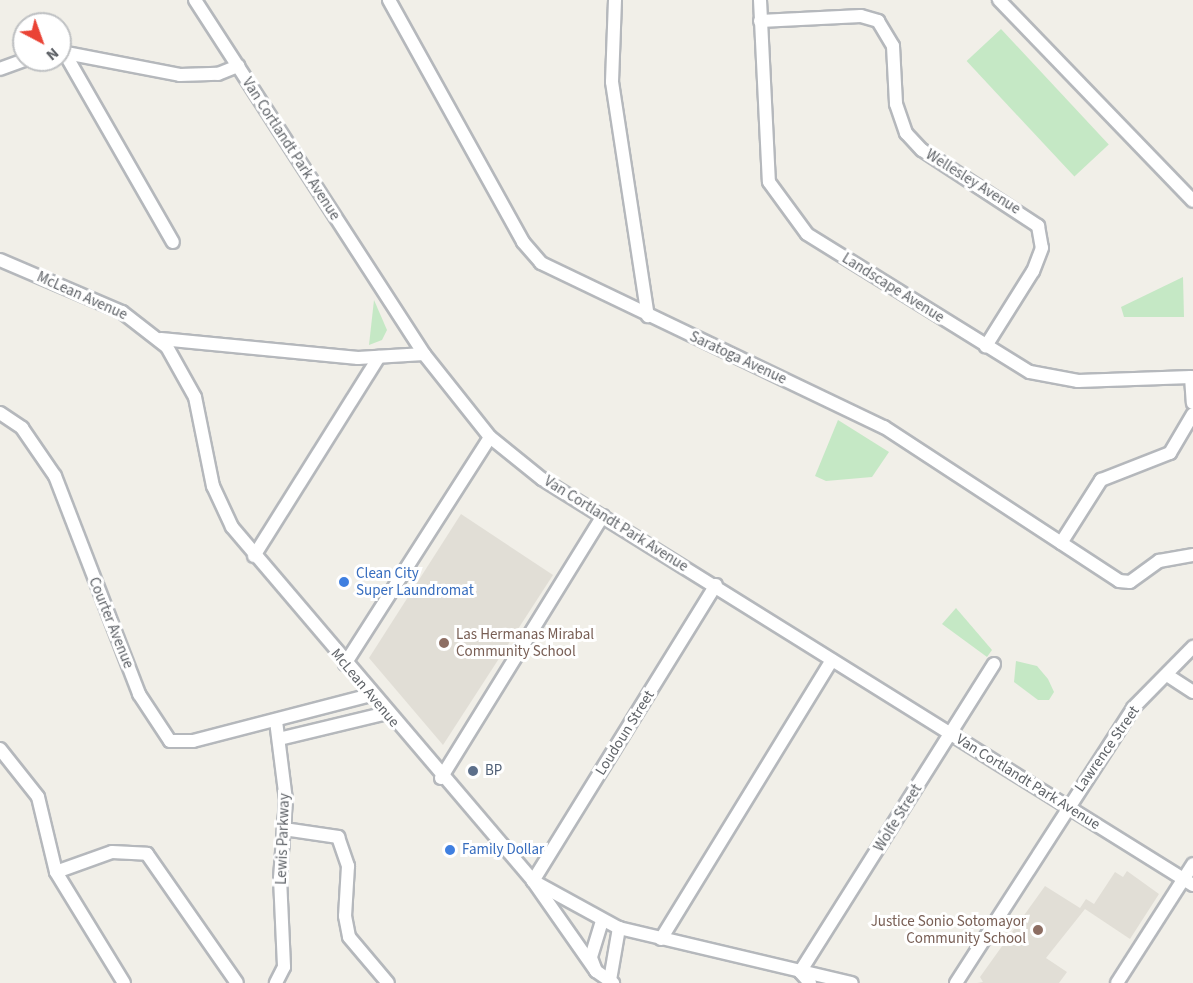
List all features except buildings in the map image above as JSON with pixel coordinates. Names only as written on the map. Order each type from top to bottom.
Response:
[{"type":"street","name":"Van Cortlandt Park Avenue","points":[[195,0],[424,354],[490,437],[543,479],[717,585],[832,660],[1193,885]]},
{"type":"street","name":"Saratoga Avenue","points":[[389,0],[528,249],[549,269],[884,426],[1119,581],[1130,582],[1159,561],[1193,555]]},
{"type":"street","points":[[615,0],[612,82],[648,316]]},
{"type":"street","name":"Landscape Avenue","points":[[760,0],[763,153],[778,201],[807,234],[986,346],[1055,380],[1191,377],[1193,403]]},
{"type":"street","points":[[999,0],[1193,201]]},
{"type":"street","name":"Wellesley Avenue","points":[[760,21],[861,16],[878,21],[892,40],[896,104],[906,133],[922,150],[1038,226],[1042,248],[1033,271],[986,346]]},
{"type":"street","points":[[72,54],[180,75],[218,74],[238,66]]},
{"type":"street","points":[[72,69],[174,242]]},
{"type":"street","name":"McLean Avenue","points":[[0,260],[122,312],[161,339],[195,397],[219,503],[254,556],[441,778],[533,881],[602,921],[619,928],[852,983]]},
{"type":"street","points":[[161,339],[379,357],[424,354]]},
{"type":"street","points":[[254,556],[379,357]]},
{"type":"street","name":"Courter Avenue","points":[[0,413],[22,428],[55,476],[154,723],[178,743],[276,721]]},
{"type":"street","points":[[1061,543],[1101,480],[1170,453],[1193,414]]},
{"type":"street","points":[[345,664],[490,437]]},
{"type":"street","points":[[441,778],[603,516]]},
{"type":"street","name":"Loudoun Street","points":[[533,881],[717,585]]},
{"type":"street","name":"Lawrence Street","points":[[956,983],[1133,708],[1193,647]]},
{"type":"street","points":[[661,939],[832,660]]},
{"type":"street","name":"Wolfe Street","points":[[800,972],[994,664]]},
{"type":"street","points":[[1167,675],[1193,692]]},
{"type":"street","points":[[276,721],[371,695]]},
{"type":"street","points":[[279,739],[387,714]]},
{"type":"street","name":"Lewis Parkway","points":[[276,721],[284,830],[284,967],[276,983]]},
{"type":"street","points":[[0,749],[38,797],[56,872],[124,983]]},
{"type":"street","points":[[284,830],[338,837],[348,866],[345,916],[350,937],[388,983]]},
{"type":"street","points":[[56,872],[112,852],[147,854],[237,983]]},
{"type":"street","points":[[1117,983],[1181,877],[1193,864]]},
{"type":"street","points":[[533,881],[596,971],[612,981],[619,928]]},
{"type":"street","points":[[596,971],[590,951],[602,921]]},
{"type":"street","points":[[800,972],[810,983]]},
{"type":"shaded area","name":"Las Hermanas Mirabal Community School","points":[[461,514],[553,575],[443,745],[369,658]]},
{"type":"shaded area","name":"Justice Sonio Sotomayor Community School","points":[[1127,871],[1159,894],[1130,939],[1085,909],[1046,958],[1067,972],[1059,983],[977,983],[983,982],[980,977],[1045,886],[1080,908],[1086,899],[1094,904],[1115,872],[1123,877]]},
{"type":"green space","points":[[1001,29],[1109,145],[1074,177],[967,61]]},
{"type":"green space","points":[[1183,277],[1184,317],[1124,317],[1121,307]]},
{"type":"green space","points":[[374,300],[387,330],[382,340],[369,345]]},
{"type":"green space","points":[[838,420],[889,452],[872,477],[826,481],[815,476]]},
{"type":"green space","points":[[956,608],[992,650],[987,657],[942,624]]},
{"type":"green space","points":[[1016,661],[1037,666],[1048,679],[1054,692],[1049,700],[1038,700],[1014,682]]},
{"type":"place","name":"Clean City Super Laundromat","points":[[344,582]]},
{"type":"place","name":"Las Hermanas Mirabal Community School","points":[[444,643]]},
{"type":"place","name":"BP","points":[[473,771]]},
{"type":"place","name":"Family Dollar","points":[[450,850]]},
{"type":"place","name":"Justice Sonio Sotomayor Community School","points":[[1038,930]]}]
